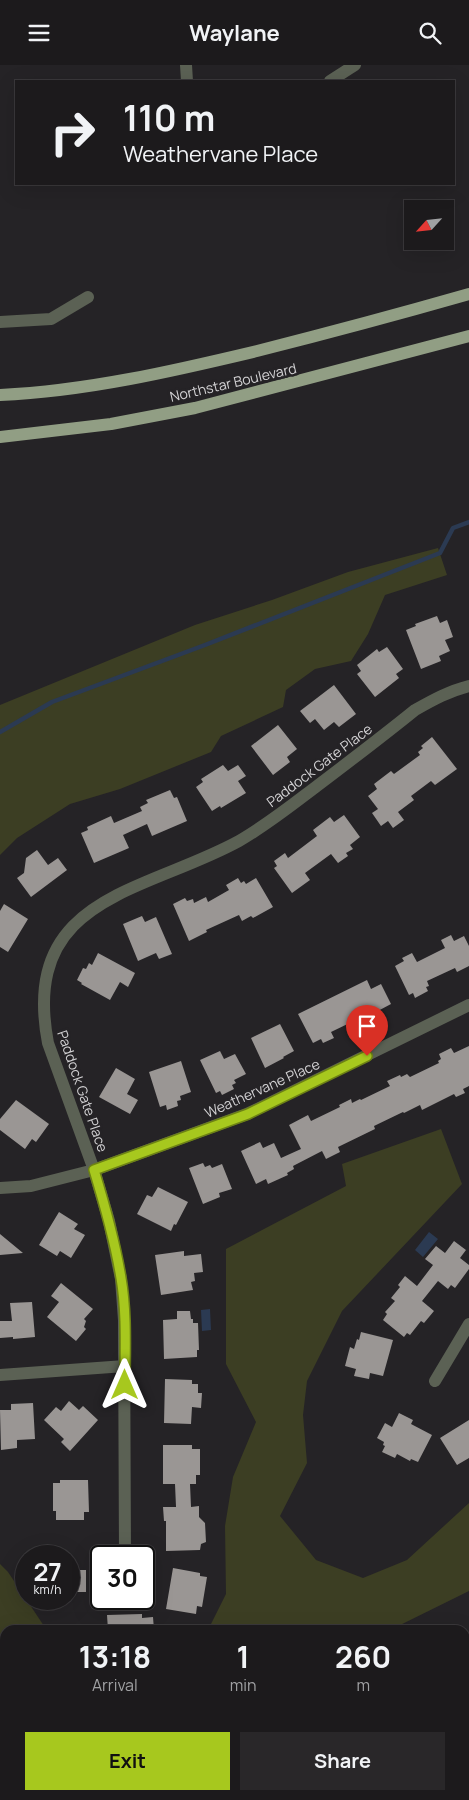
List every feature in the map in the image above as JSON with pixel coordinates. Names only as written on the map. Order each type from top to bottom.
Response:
[{"type":"main road","name":"Northstar Boulevard","points":[[0,395],[77,387],[190,367],[288,343],[469,294]]},
{"type":"main road","name":"Northstar Boulevard","points":[[0,437],[68,430],[195,408],[469,336]]},
{"type":"street","points":[[186,65],[187,80]]},
{"type":"street","points":[[332,80],[356,65]]},
{"type":"street","points":[[0,322],[51,319],[88,297]]},
{"type":"street","name":"Paddock Gate Place","points":[[125,1545],[125,1366],[121,1279],[110,1221],[94,1170],[48,1043],[43,1000],[46,974],[55,952],[66,933],[81,917],[98,904],[118,893],[239,841],[284,811],[415,710],[433,699],[469,686]]},
{"type":"street","name":"Weathervane Place","points":[[0,1189],[31,1186],[94,1170],[248,1114],[469,1005]]},
{"type":"street","points":[[435,1381],[469,1324]]},
{"type":"street","points":[[0,1375],[125,1366]]},
{"type":"green space","points":[[438,548],[447,575],[385,595],[368,634],[351,661],[315,669],[286,690],[283,707],[221,736],[211,752],[120,789],[70,804],[17,838],[0,855],[0,705],[195,625],[272,600],[348,572]]},
{"type":"green space","points":[[441,1129],[462,1184],[342,1311],[307,1381],[303,1415],[307,1463],[280,1516],[316,1560],[363,1578],[407,1560],[469,1503],[469,1591],[400,1625],[210,1625],[226,1594],[225,1526],[233,1477],[256,1422],[226,1364],[226,1249],[346,1186],[342,1164]]},
{"type":"green space","points":[[0,1564],[15,1582],[15,1610],[33,1610],[43,1625],[0,1625]]},
{"type":"water","points":[[429,1232],[438,1239],[423,1257],[415,1250]]},
{"type":"water","points":[[210,1309],[211,1330],[202,1331],[201,1310]]},
{"type":"building","points":[[437,616],[440,623],[447,620],[453,637],[445,640],[450,651],[439,656],[441,661],[421,669],[406,630],[416,626],[415,624]]},
{"type":"building","points":[[387,647],[403,669],[396,674],[399,678],[375,697],[357,674],[361,671],[357,665],[377,649],[379,652]]},
{"type":"building","points":[[334,685],[356,714],[339,727],[334,722],[324,730],[315,719],[310,723],[300,711]]},
{"type":"building","points":[[278,725],[297,749],[287,757],[290,762],[273,775],[251,746]]},
{"type":"building","points":[[432,737],[457,769],[435,785],[431,781],[411,796],[414,800],[398,812],[404,820],[393,828],[388,821],[381,826],[372,813],[378,809],[368,796],[377,789],[374,784],[391,771],[394,774],[420,755],[418,752],[423,748],[421,746]]},
{"type":"building","points":[[223,765],[228,771],[238,765],[246,776],[238,781],[246,793],[221,808],[220,806],[212,811],[196,787],[203,782],[201,779]]},
{"type":"building","points":[[170,790],[174,798],[177,797],[187,821],[152,836],[147,824],[123,835],[129,848],[94,863],[81,833],[88,830],[87,827],[111,816],[114,823],[142,811],[140,807],[148,803],[146,800]]},
{"type":"building","points":[[344,815],[360,837],[350,845],[353,849],[346,853],[348,856],[338,863],[331,854],[305,873],[310,880],[292,893],[274,868],[277,866],[274,861],[285,853],[288,858],[317,836],[313,830],[330,817],[334,822]]},
{"type":"building","points":[[37,850],[48,865],[58,858],[67,870],[31,897],[17,878],[24,873],[26,858]]},
{"type":"building","points":[[238,878],[241,883],[244,881],[246,884],[256,878],[273,907],[253,918],[251,916],[242,921],[239,915],[206,930],[207,932],[189,941],[173,904],[185,898],[187,901],[193,899],[194,903],[206,897],[208,902],[229,890],[226,885]]},
{"type":"building","points":[[4,904],[28,919],[8,952],[0,947],[0,911]]},
{"type":"building","points":[[142,916],[145,922],[156,917],[172,954],[159,959],[156,953],[138,961],[123,924]]},
{"type":"building","points":[[451,935],[454,941],[464,936],[469,946],[469,966],[457,972],[455,968],[427,981],[429,986],[426,987],[428,991],[415,998],[413,993],[409,995],[395,966],[404,961],[402,958],[412,953],[417,962],[445,948],[441,940]]},
{"type":"building","points":[[98,953],[135,973],[128,987],[120,982],[110,1000],[77,980],[83,968],[86,969],[89,963],[92,965]]},
{"type":"building","points":[[367,980],[371,989],[381,984],[391,1004],[361,1020],[360,1018],[331,1032],[334,1038],[323,1043],[321,1039],[313,1043],[298,1014]]},
{"type":"building","points":[[280,1024],[294,1051],[265,1068],[251,1038]]},
{"type":"building","points":[[469,1046],[469,1086],[463,1089],[465,1093],[456,1097],[454,1094],[422,1110],[420,1105],[403,1112],[374,1126],[375,1129],[338,1147],[340,1152],[326,1159],[322,1151],[293,1166],[294,1169],[287,1173],[288,1175],[268,1184],[266,1179],[256,1184],[241,1151],[260,1142],[263,1148],[274,1143],[281,1158],[301,1149],[289,1125],[308,1115],[311,1121],[340,1107],[339,1105],[351,1099],[352,1103],[361,1100],[390,1086],[387,1081],[400,1075],[401,1077],[407,1074],[410,1077],[439,1063],[438,1061],[441,1059],[439,1054],[451,1048],[454,1053]]},
{"type":"building","points":[[220,1051],[224,1059],[235,1054],[246,1074],[234,1080],[236,1083],[232,1085],[234,1089],[222,1095],[220,1091],[216,1093],[200,1060]]},
{"type":"building","points":[[181,1061],[191,1092],[180,1096],[181,1100],[177,1101],[178,1106],[167,1110],[166,1105],[160,1107],[149,1072]]},
{"type":"building","points":[[116,1068],[135,1079],[127,1094],[138,1100],[130,1114],[99,1097]]},
{"type":"building","points":[[16,1100],[49,1124],[36,1142],[32,1139],[25,1149],[0,1130],[0,1119]]},
{"type":"building","points":[[203,1163],[205,1167],[210,1165],[212,1168],[222,1164],[232,1189],[219,1193],[220,1197],[203,1204],[189,1168]]},
{"type":"building","points":[[158,1187],[188,1202],[171,1231],[137,1214],[147,1195],[152,1197]]},
{"type":"building","points":[[59,1212],[78,1224],[74,1229],[85,1235],[71,1258],[60,1251],[57,1256],[39,1245]]},
{"type":"building","points":[[0,1234],[23,1253],[0,1255]]},
{"type":"building","points":[[454,1241],[466,1250],[460,1258],[469,1265],[469,1269],[455,1288],[451,1285],[448,1289],[438,1281],[422,1301],[434,1311],[424,1323],[421,1321],[410,1335],[407,1333],[404,1337],[383,1320],[387,1314],[385,1312],[395,1301],[391,1298],[400,1287],[398,1285],[405,1276],[417,1286],[433,1265],[425,1259],[436,1246],[445,1253]]},
{"type":"building","points":[[184,1251],[184,1256],[201,1254],[203,1272],[194,1273],[195,1281],[191,1282],[193,1290],[161,1295],[155,1255]]},
{"type":"building","points":[[61,1283],[93,1309],[84,1319],[86,1321],[84,1327],[86,1329],[76,1341],[47,1317],[59,1302],[51,1296]]},
{"type":"building","points":[[32,1302],[35,1337],[0,1338],[0,1321],[12,1321],[10,1303]]},
{"type":"building","points":[[177,1311],[190,1311],[193,1323],[198,1323],[199,1350],[197,1350],[197,1357],[164,1359],[163,1320],[177,1319]]},
{"type":"building","points":[[361,1332],[393,1340],[383,1376],[370,1373],[369,1379],[354,1376],[356,1369],[345,1366],[350,1347],[354,1349]]},
{"type":"building","points":[[165,1379],[192,1380],[192,1384],[198,1384],[198,1393],[202,1393],[201,1408],[192,1407],[191,1424],[164,1423]]},
{"type":"building","points":[[69,1401],[79,1410],[83,1406],[98,1420],[70,1451],[61,1442],[64,1439],[44,1420],[56,1407],[61,1411]]},
{"type":"building","points":[[33,1403],[35,1439],[17,1440],[17,1448],[1,1450],[0,1410],[11,1410],[11,1404]]},
{"type":"building","points":[[399,1413],[413,1420],[411,1424],[432,1435],[418,1462],[411,1459],[410,1461],[397,1454],[395,1458],[382,1452],[385,1446],[383,1445],[384,1442],[377,1438],[385,1423],[392,1427]]},
{"type":"building","points":[[469,1420],[469,1458],[457,1465],[440,1438]]},
{"type":"building","points":[[163,1445],[192,1445],[192,1449],[200,1449],[200,1475],[196,1475],[196,1484],[190,1484],[191,1507],[199,1506],[199,1517],[205,1523],[206,1542],[201,1544],[200,1550],[166,1551],[166,1521],[164,1521],[163,1507],[176,1507],[175,1484],[163,1484]]},
{"type":"building","points":[[60,1480],[88,1480],[89,1512],[84,1512],[84,1520],[56,1520],[56,1511],[53,1511],[53,1483],[60,1483]]},
{"type":"building","points":[[173,1568],[200,1573],[200,1576],[207,1577],[202,1607],[197,1606],[196,1614],[166,1609]]},
{"type":"building","points":[[80,1570],[86,1570],[86,1592],[80,1592]]},
{"type":"building","points":[[142,1614],[142,1618],[153,1617],[154,1625],[108,1625],[107,1615]]},
{"type":"waterway","points":[[0,732],[52,702],[205,645],[440,553],[453,528],[469,522]]},
{"type":"route","points":[[125,1385],[121,1279],[110,1221],[94,1170],[214,1128],[248,1114],[367,1056]]}]
